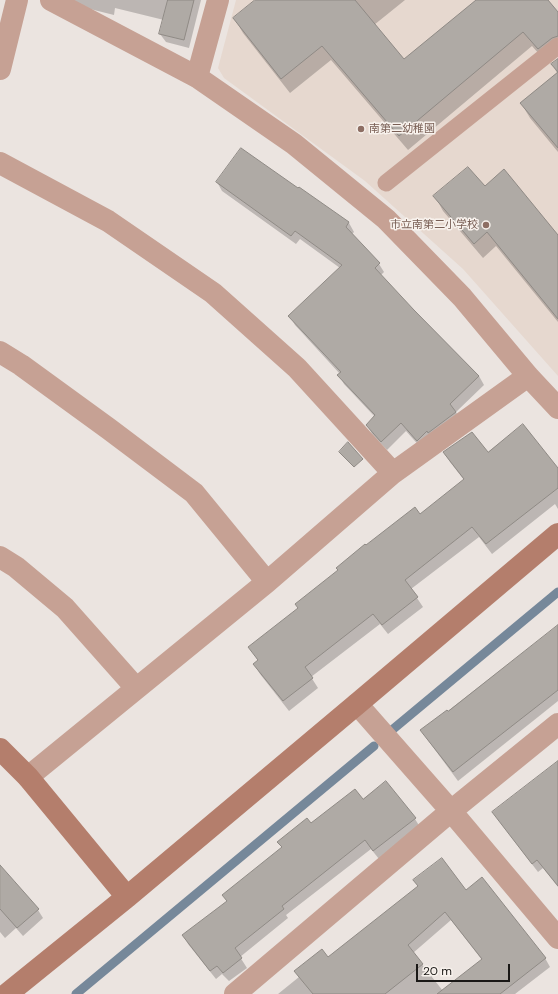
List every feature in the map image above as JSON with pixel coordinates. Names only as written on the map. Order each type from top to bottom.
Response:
[{"type":"street","points":[[0,69],[17,0]]},
{"type":"street","points":[[52,0],[197,77],[294,144],[386,219],[462,297],[528,376],[558,408]]},
{"type":"street","points":[[197,77],[218,0]]},
{"type":"street","points":[[0,163],[108,221],[213,293],[297,368],[393,473]]},
{"type":"street","points":[[0,352],[21,365],[194,493],[267,582]]},
{"type":"street","points":[[28,777],[267,582],[393,473],[528,376]]},
{"type":"street","points":[[7,994],[127,897],[558,534]]},
{"type":"street","points":[[0,557],[16,567],[65,608],[136,688]]},
{"type":"street","points":[[357,704],[451,811],[558,938]]},
{"type":"street","points":[[234,994],[451,811],[558,724]]},
{"type":"street","points":[[0,748],[28,777],[127,897]]},
{"type":"lane","points":[[386,183],[558,46]]},
{"type":"shaded area","points":[[236,0],[558,0],[558,376],[463,269],[365,181],[224,78],[218,68]]},
{"type":"building","points":[[168,0],[194,0],[184,40],[159,34]]},
{"type":"building","points":[[255,0],[355,0],[404,59],[476,0],[548,0],[558,12],[558,36],[552,38],[538,49],[523,32],[399,136],[322,46],[281,79],[233,18]]},
{"type":"building","points":[[558,59],[558,72],[551,64]]},
{"type":"building","points":[[558,72],[558,148],[520,103]]},
{"type":"building","points":[[241,148],[349,222],[346,227],[380,263],[375,268],[479,376],[450,404],[456,412],[428,433],[427,431],[417,441],[401,423],[381,442],[366,425],[375,415],[337,375],[341,372],[288,316],[342,265],[295,231],[291,236],[216,182]]},
{"type":"building","points":[[468,167],[485,186],[504,169],[558,235],[558,319],[487,232],[474,244],[433,196]]},
{"type":"building","points":[[523,424],[558,468],[558,488],[486,544],[472,527],[405,580],[418,597],[382,625],[373,614],[305,667],[313,678],[283,701],[253,664],[258,660],[248,647],[298,608],[295,604],[338,570],[336,568],[365,544],[366,545],[415,507],[420,514],[464,479],[443,452],[472,432],[488,452]]},
{"type":"building","points":[[348,442],[363,459],[354,467],[339,452]]},
{"type":"building","points":[[558,625],[558,690],[453,772],[420,730],[447,710],[448,711]]},
{"type":"building","points":[[558,761],[558,886],[537,860],[532,864],[492,812]]},
{"type":"building","points":[[386,781],[416,818],[373,851],[365,840],[282,906],[284,909],[235,948],[242,958],[223,973],[217,966],[210,971],[182,935],[227,901],[222,895],[282,847],[277,842],[307,818],[311,823],[355,789],[363,799]]},
{"type":"building","points":[[442,858],[466,890],[482,877],[546,958],[500,994],[437,994],[482,959],[445,912],[408,945],[423,964],[385,994],[313,994],[294,971],[322,949],[328,957],[418,886],[413,880]]},
{"type":"building","points":[[0,865],[39,909],[17,928],[0,909]]},
{"type":"waterway","points":[[392,730],[558,592]]},
{"type":"waterway","points":[[76,994],[374,746]]},
{"type":"place","name":"南第二幼稚園","points":[[361,129]]},
{"type":"place","name":"市立南第二小学校","points":[[486,225]]}]
